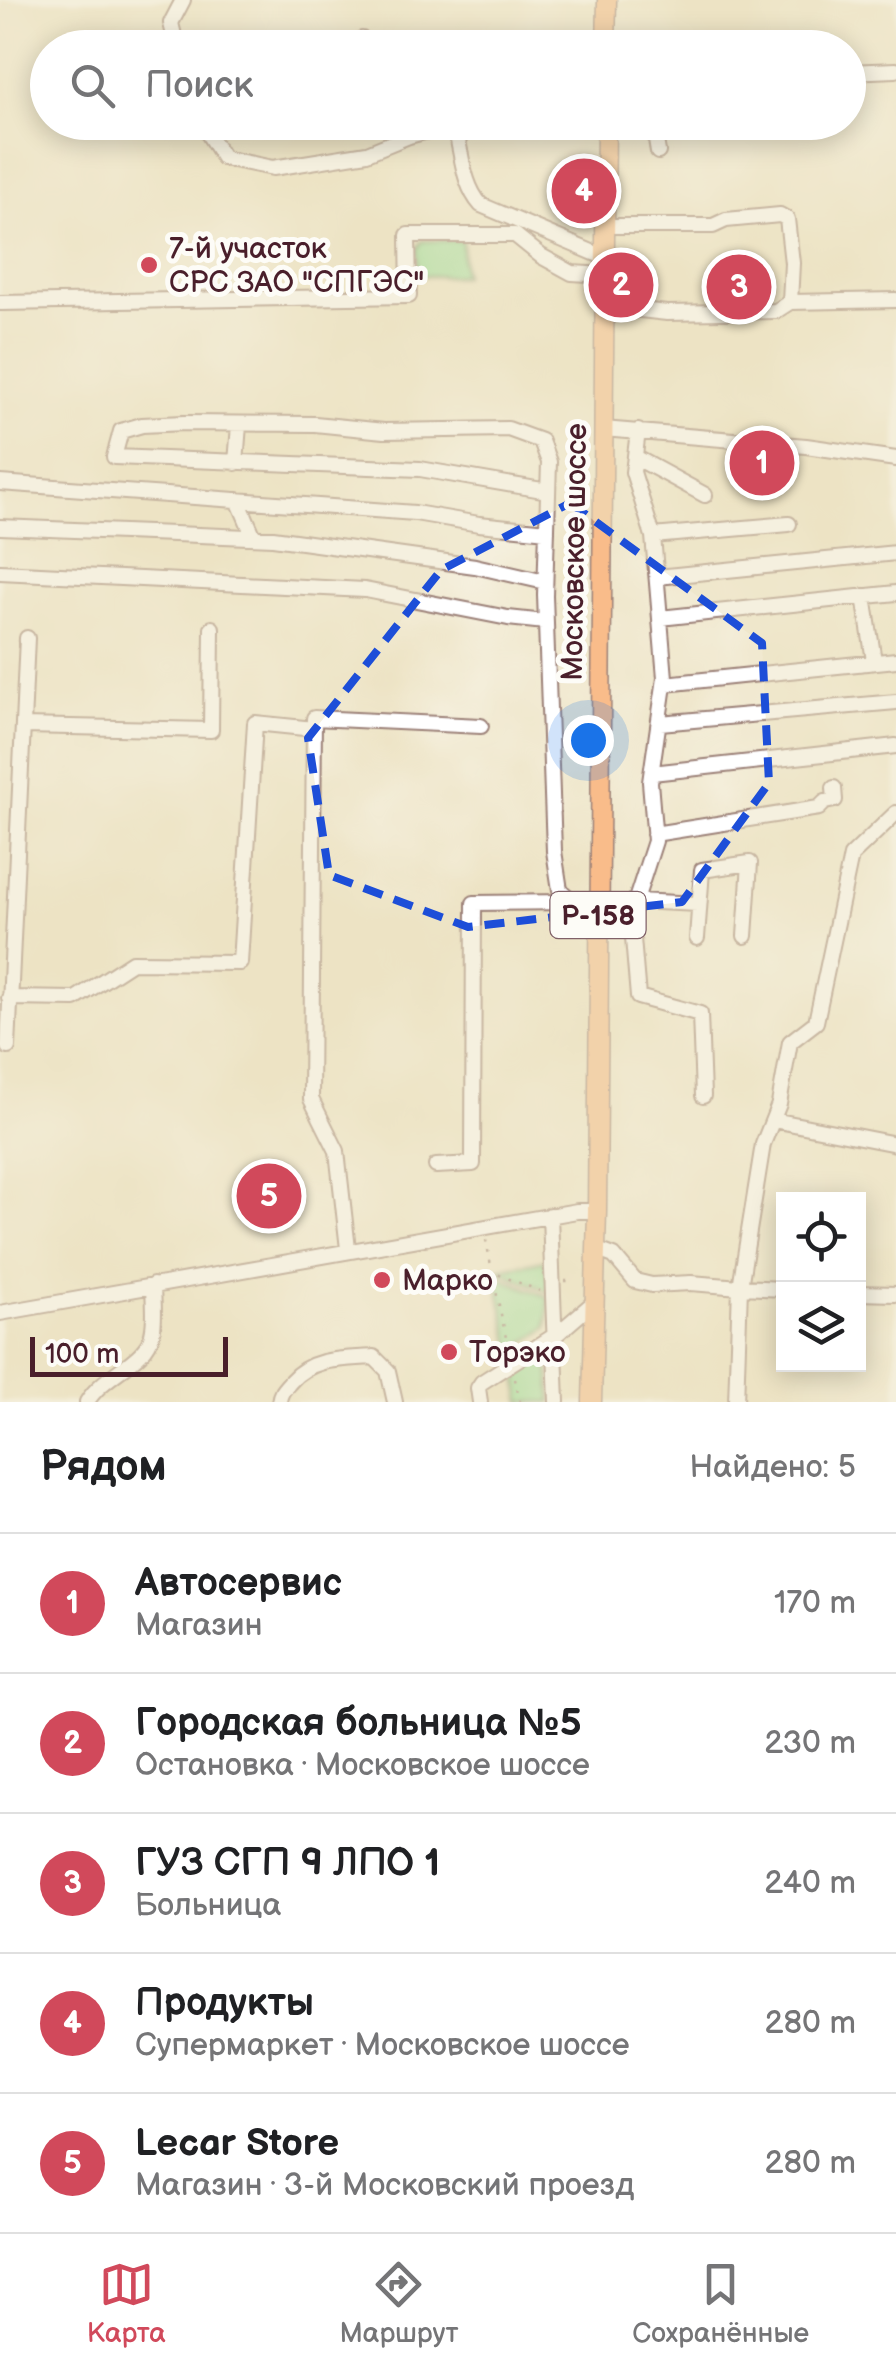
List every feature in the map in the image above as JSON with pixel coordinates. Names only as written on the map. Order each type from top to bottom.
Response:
[{"type":"main road","points":[[606,30],[607,0]]},
{"type":"main road","name":"Московское шоссе","points":[[592,1402],[606,140]]},
{"type":"street","points":[[172,30],[170,23],[183,0]]},
{"type":"street","points":[[866,71],[896,70]]},
{"type":"street","points":[[212,140],[223,158],[273,168],[366,153],[389,140]]},
{"type":"street","points":[[457,140],[466,182],[481,205],[605,267]]},
{"type":"street","points":[[656,140],[658,152]]},
{"type":"street","points":[[606,226],[713,226],[726,220],[780,215],[787,218],[792,262],[790,302]]},
{"type":"street","points":[[0,304],[408,296],[408,235],[515,234],[541,256],[572,272],[605,267]]},
{"type":"street","points":[[605,306],[667,313],[758,312],[776,311],[790,302],[896,300]]},
{"type":"street","points":[[548,492],[420,469],[114,457],[121,432],[142,425],[315,424],[384,431],[508,429],[542,441],[549,462],[547,530],[545,582],[554,851],[560,890],[573,902]]},
{"type":"street","points":[[236,463],[240,425]]},
{"type":"street","points":[[603,429],[806,446],[896,459]]},
{"type":"street","points":[[638,431],[633,472],[653,536],[665,684],[652,773],[654,834],[631,916],[638,998],[700,1014],[703,1096]]},
{"type":"street","points":[[635,458],[704,495]]},
{"type":"street","points":[[0,483],[415,513],[547,530]]},
{"type":"street","points":[[238,500],[254,538]]},
{"type":"street","points":[[653,536],[789,524]]},
{"type":"street","points":[[0,527],[254,538],[476,566],[545,582]]},
{"type":"street","points":[[657,577],[896,553]]},
{"type":"street","points":[[0,572],[365,590],[546,622]]},
{"type":"street","points":[[660,618],[896,592]]},
{"type":"street","points":[[864,596],[874,661]]},
{"type":"street","points":[[23,726],[211,730],[212,628]]},
{"type":"street","points":[[8,1046],[27,638]]},
{"type":"street","points":[[665,684],[896,660]]},
{"type":"street","points":[[660,723],[896,702]]},
{"type":"street","points":[[348,1249],[336,1151],[312,1099],[314,718],[481,726]]},
{"type":"street","points":[[9,998],[75,998],[132,962],[240,962],[255,723],[314,729]]},
{"type":"street","points":[[652,773],[896,746]]},
{"type":"street","points":[[654,834],[819,808],[835,800],[834,788]]},
{"type":"street","points":[[736,1402],[740,1288],[763,1144],[779,1104],[790,1042],[816,1022],[851,856],[896,814]]},
{"type":"street","points":[[697,938],[702,870],[750,863],[745,936]]},
{"type":"street","points":[[636,902],[698,904]]},
{"type":"street","points":[[436,1166],[473,1164],[474,903],[598,903]]},
{"type":"street","points":[[772,1120],[896,1144]]},
{"type":"street","points":[[0,1313],[348,1249],[550,1215],[597,1211]]},
{"type":"street","points":[[550,1215],[558,1402]]},
{"type":"street","points":[[595,1249],[614,1256],[635,1281],[652,1285],[691,1283],[776,1289]]},
{"type":"street","points":[[87,1402],[97,1385],[135,1358],[152,1336],[153,1285]]},
{"type":"street","points":[[866,1293],[896,1294]]},
{"type":"street","points":[[480,1402],[478,1388],[482,1382],[557,1334],[593,1304]]},
{"type":"street","points":[[279,1402],[280,1395],[303,1367],[331,1360],[374,1357],[388,1371],[395,1402]]},
{"type":"path","points":[[520,1402],[492,1272],[555,1296]]},
{"type":"highlighted area","points":[[570,503],[762,643],[769,783],[682,902],[468,927],[329,875],[308,738],[441,570]]},
{"type":"green space","points":[[462,240],[463,276],[417,276],[417,248],[422,241]]},
{"type":"green space","points":[[545,1260],[550,1292],[496,1270]]},
{"type":"green space","points":[[496,1276],[549,1297],[547,1328],[512,1351]]},
{"type":"green space","points":[[548,1350],[552,1402],[522,1402],[515,1367]]},
{"type":"place","name":"Продукты","points":[[584,191]]},
{"type":"place","name":"7-й участок СРС ЗАО \"СПГЭС\"","points":[[149,265]]},
{"type":"place","name":"Городская больница №5","points":[[621,285]]},
{"type":"place","name":"ГУЗ СГП 9 ЛПО 1","points":[[739,287]]},
{"type":"place","name":"Автосервис","points":[[762,463]]},
{"type":"place","name":"Lecar Store","points":[[269,1196]]},
{"type":"place","name":"Марко","points":[[382,1280]]},
{"type":"place","name":"Торэко","points":[[449,1352]]}]
